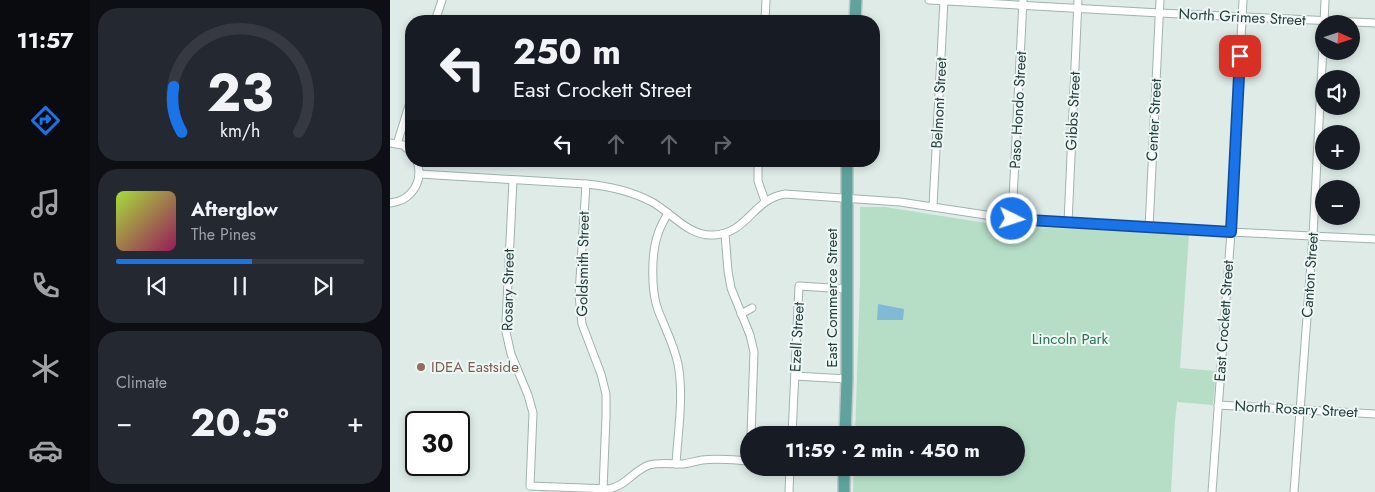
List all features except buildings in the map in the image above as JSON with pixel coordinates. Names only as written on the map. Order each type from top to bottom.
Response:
[{"type":"main road","points":[[855,15],[856,0]]},
{"type":"main road","name":"East Commerce Street","points":[[845,426],[847,167]]},
{"type":"main road","points":[[844,476],[844,492]]},
{"type":"street","points":[[437,15],[442,0]]},
{"type":"street","points":[[765,15],[766,0]]},
{"type":"street","name":"North Grimes Street","points":[[929,0],[1023,3],[1078,9],[1242,16],[1315,23]]},
{"type":"street","name":"Belmont Street","points":[[933,206],[944,0]]},
{"type":"street","name":"Gibbs Street","points":[[1068,223],[1078,0]]},
{"type":"street","name":"Center Street","points":[[1149,228],[1160,0]]},
{"type":"street","name":"East Crockett Street","points":[[1212,492],[1231,232],[1243,0]]},
{"type":"street","name":"Canton Street","points":[[1324,15],[1325,0]]},
{"type":"street","name":"Paso Hondo Street","points":[[1012,219],[1023,3]]},
{"type":"street","name":"North Grimes Street","points":[[1360,23],[1375,23]]},
{"type":"street","name":"Canton Street","points":[[1294,492],[1313,236],[1322,60]]},
{"type":"street","points":[[394,143],[405,115]]},
{"type":"street","points":[[390,203],[403,200],[416,187],[419,174],[418,167]]},
{"type":"street","points":[[758,167],[758,181],[765,201]]},
{"type":"street","points":[[419,174],[601,185],[625,190],[649,201],[694,232],[708,236],[725,234],[742,224],[765,201],[785,194],[900,202],[1012,219],[1375,239]]},
{"type":"street","name":"Rosary Street","points":[[513,180],[505,311],[511,354],[528,395],[532,413],[530,486],[603,490]]},
{"type":"street","name":"Goldsmith Street","points":[[586,184],[579,295],[584,333],[601,374],[606,394],[603,490]]},
{"type":"street","points":[[668,213],[658,231],[653,281],[657,308],[673,346],[678,364],[680,392],[676,464]]},
{"type":"street","points":[[725,234],[731,288],[753,343],[751,426]]},
{"type":"street","name":"Ezell Street","points":[[792,426],[799,286],[847,289]]},
{"type":"street","points":[[741,314],[752,308]]},
{"type":"street","points":[[795,376],[847,379]]},
{"type":"street","name":"North Rosary Street","points":[[1218,405],[1375,414]]},
{"type":"street","points":[[603,490],[622,485],[638,470],[649,465],[690,463],[715,459],[740,460]]},
{"type":"street","points":[[789,492],[790,476]]},
{"type":"green space","name":"Lincoln Park","points":[[860,207],[885,207],[1005,226],[1189,234],[1180,368],[1216,371],[1213,405],[1177,402],[1171,492],[853,492],[854,476],[1025,476],[1025,426],[855,426],[860,285]]},
{"type":"water","points":[[878,304],[904,309],[903,320],[877,320]]},
{"type":"place","name":"IDEA Eastside","points":[[421,367]]},
{"type":"route","points":[[1012,219],[1231,232],[1240,56]]}]
